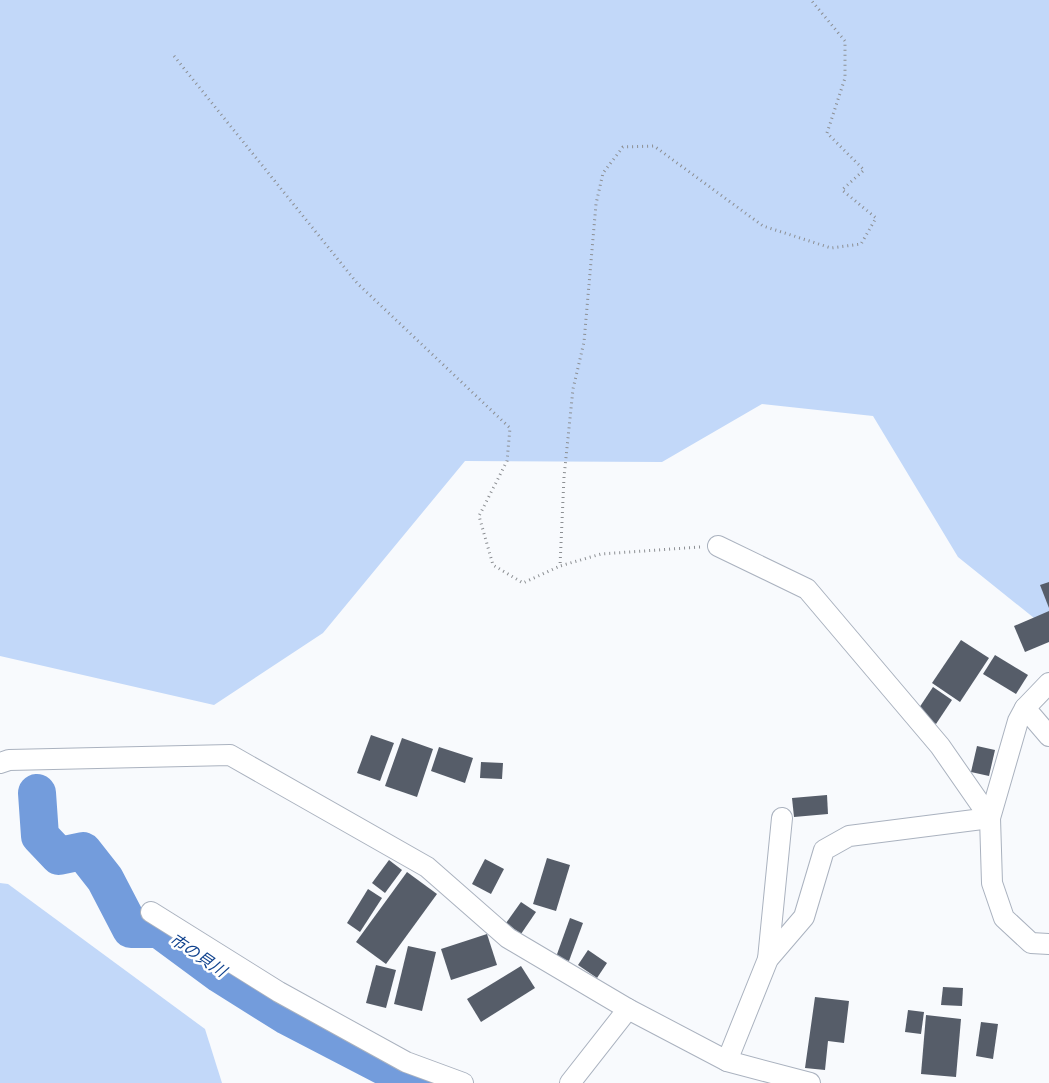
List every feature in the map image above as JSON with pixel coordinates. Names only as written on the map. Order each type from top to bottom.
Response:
[{"type":"street","points":[[718,546],[807,589],[940,746],[990,818]]},
{"type":"street","points":[[1049,683],[1025,708],[1018,721],[990,818],[992,883],[1004,918],[1031,943],[1049,944]]},
{"type":"street","points":[[1025,708],[1049,736]]},
{"type":"street","points":[[0,764],[9,760],[230,755],[427,867],[508,938],[628,1009],[727,1061],[810,1083]]},
{"type":"street","points":[[727,1061],[768,958],[782,818]]},
{"type":"street","points":[[768,958],[804,918],[824,850],[848,836],[990,818]]},
{"type":"street","points":[[151,912],[278,992],[389,1053],[406,1062],[463,1083]]},
{"type":"street","points":[[570,1083],[628,1009]]},
{"type":"path","points":[[560,566],[564,477],[573,389],[584,342],[596,204],[603,173],[623,147],[654,146],[763,226],[831,248],[861,244],[876,218],[842,190],[864,170],[827,133],[845,78],[844,41],[811,0]]},
{"type":"path","points":[[174,56],[357,284],[510,428],[507,462],[479,516],[493,565],[524,582],[560,566],[600,554],[718,546]]},
{"type":"shaded area","points":[[0,0],[1049,0],[1049,630],[958,557],[873,416],[762,404],[662,462],[465,461],[323,633],[214,705],[0,656]]},
{"type":"shaded area","points":[[0,883],[8,884],[205,1029],[222,1083],[0,1083]]},
{"type":"building","points":[[1049,582],[1049,608],[1040,585]]},
{"type":"building","points":[[1049,611],[1049,642],[1025,652],[1014,626]]},
{"type":"building","points":[[961,640],[989,658],[960,702],[932,683]]},
{"type":"building","points":[[995,655],[1028,675],[1016,694],[983,674]]},
{"type":"building","points":[[933,687],[952,700],[936,724],[917,711]]},
{"type":"building","points":[[371,735],[394,743],[380,781],[357,773]]},
{"type":"building","points":[[402,738],[433,749],[417,797],[385,786]]},
{"type":"building","points":[[977,746],[995,750],[989,776],[971,772]]},
{"type":"building","points":[[439,747],[473,758],[465,783],[431,771]]},
{"type":"building","points":[[481,762],[503,763],[502,779],[480,778]]},
{"type":"building","points":[[827,795],[828,814],[794,817],[792,798]]},
{"type":"building","points":[[547,858],[570,865],[556,911],[533,904]]},
{"type":"building","points":[[485,859],[504,869],[491,894],[472,884]]},
{"type":"building","points":[[389,860],[402,870],[385,893],[372,883]]},
{"type":"building","points":[[407,872],[437,894],[386,964],[356,942]]},
{"type":"building","points":[[368,889],[382,898],[360,932],[347,923]]},
{"type":"building","points":[[521,902],[536,912],[521,934],[506,923]]},
{"type":"building","points":[[570,918],[583,923],[569,961],[556,957]]},
{"type":"building","points":[[487,934],[497,965],[451,980],[441,949]]},
{"type":"building","points":[[408,946],[436,952],[422,1011],[394,1004]]},
{"type":"building","points":[[588,950],[607,963],[597,978],[578,965]]},
{"type":"building","points":[[376,965],[396,970],[386,1008],[366,1003]]},
{"type":"building","points":[[521,966],[535,988],[481,1022],[467,999]]},
{"type":"building","points":[[943,987],[963,988],[962,1006],[941,1005]]},
{"type":"building","points":[[815,997],[849,1001],[844,1043],[828,1041],[825,1070],[805,1068]]},
{"type":"building","points":[[908,1010],[924,1012],[921,1034],[905,1032]]},
{"type":"building","points":[[926,1015],[961,1019],[956,1077],[921,1074]]},
{"type":"building","points":[[981,1022],[998,1024],[993,1059],[976,1056]]},
{"type":"waterway","name":"市の貝川","points":[[37,793],[40,836],[59,856],[83,851],[105,879],[131,929],[159,929],[220,974],[287,1016],[399,1074],[426,1083]]}]
